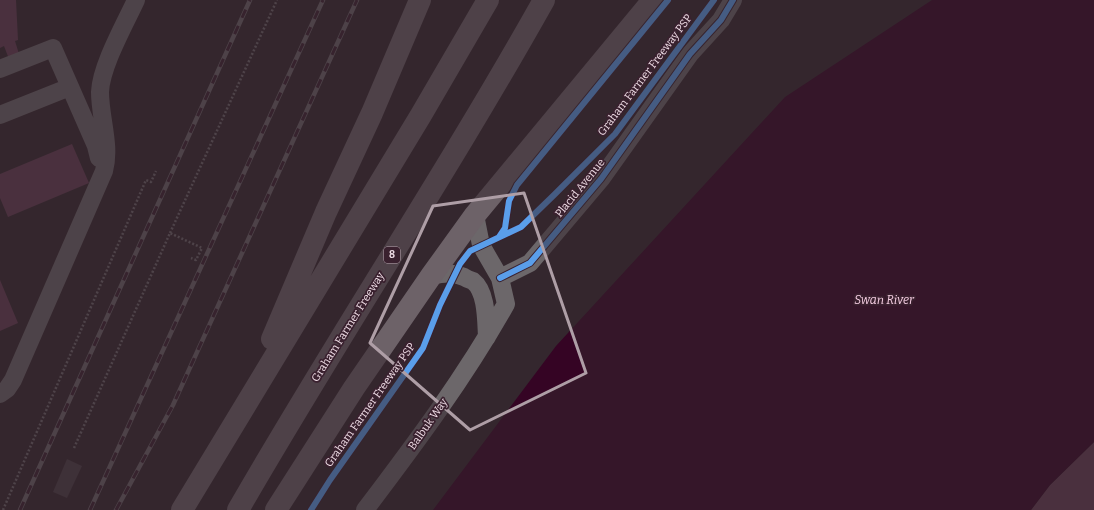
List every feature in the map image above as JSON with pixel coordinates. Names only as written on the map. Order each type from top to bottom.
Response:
[{"type":"highway","points":[[242,410],[326,212],[372,113],[420,0]]},
{"type":"highway","points":[[182,510],[421,115],[488,0]]},
{"type":"highway","name":"Graham Farmer Freeway","points":[[238,510],[280,436],[500,79],[544,0]]},
{"type":"highway","points":[[276,510],[354,388],[431,276],[476,215],[653,0]]},
{"type":"street","points":[[0,394],[7,389],[13,380],[104,172],[107,160],[100,90],[108,61],[136,0]]},
{"type":"street","name":"Placid Avenue","points":[[500,278],[530,263],[541,251],[601,179],[690,54],[721,20],[733,0]]},
{"type":"street","points":[[0,69],[53,48],[96,146],[101,164],[87,201],[13,366],[0,385]]},
{"type":"street","points":[[0,115],[70,87]]},
{"type":"street","name":"Balbuk Way","points":[[365,510],[410,450],[487,337],[506,304],[500,278],[481,245],[476,215]]},
{"type":"street","points":[[431,276],[449,273],[473,281],[480,291],[485,308],[487,337]]},
{"type":"path","points":[[74,448],[170,233],[277,0]]},
{"type":"path","points":[[3,510],[146,180],[151,182],[156,171]]},
{"type":"path","points":[[170,233],[202,248],[196,260],[191,258]]},
{"type":"highlighted area","points":[[524,193],[586,373],[470,430],[370,343],[433,206]]},
{"type":"shaded area","points":[[0,0],[16,0],[18,40],[15,41],[19,54],[9,59],[4,46],[0,48]]},
{"type":"shaded area","points":[[72,144],[89,183],[8,217],[0,198],[0,174]]},
{"type":"shaded area","points":[[0,280],[18,323],[0,331]]},
{"type":"shaded area","points":[[1094,442],[1094,510],[1031,510],[1050,485]]},
{"type":"water","name":"Swan River","points":[[932,0],[1094,0],[1094,442],[1050,485],[1031,510],[433,510],[556,346],[785,97]]},
{"type":"building","points":[[67,459],[82,466],[67,498],[53,492]]},
{"type":"railway","points":[[20,510],[250,0]]},
{"type":"railway","points":[[90,510],[323,0]]},
{"type":"railway","points":[[116,510],[173,405],[357,0]]},
{"type":"cycle path","points":[[499,237],[505,228],[509,201],[517,185],[668,0]]},
{"type":"cycle path","name":"Graham Farmer Freeway PSP","points":[[311,510],[330,480],[423,348],[440,305],[460,264],[470,251],[521,227],[615,134],[714,0]]},
{"type":"cycle path","points":[[500,278],[530,263],[601,179],[690,54],[721,20],[733,0]]}]
